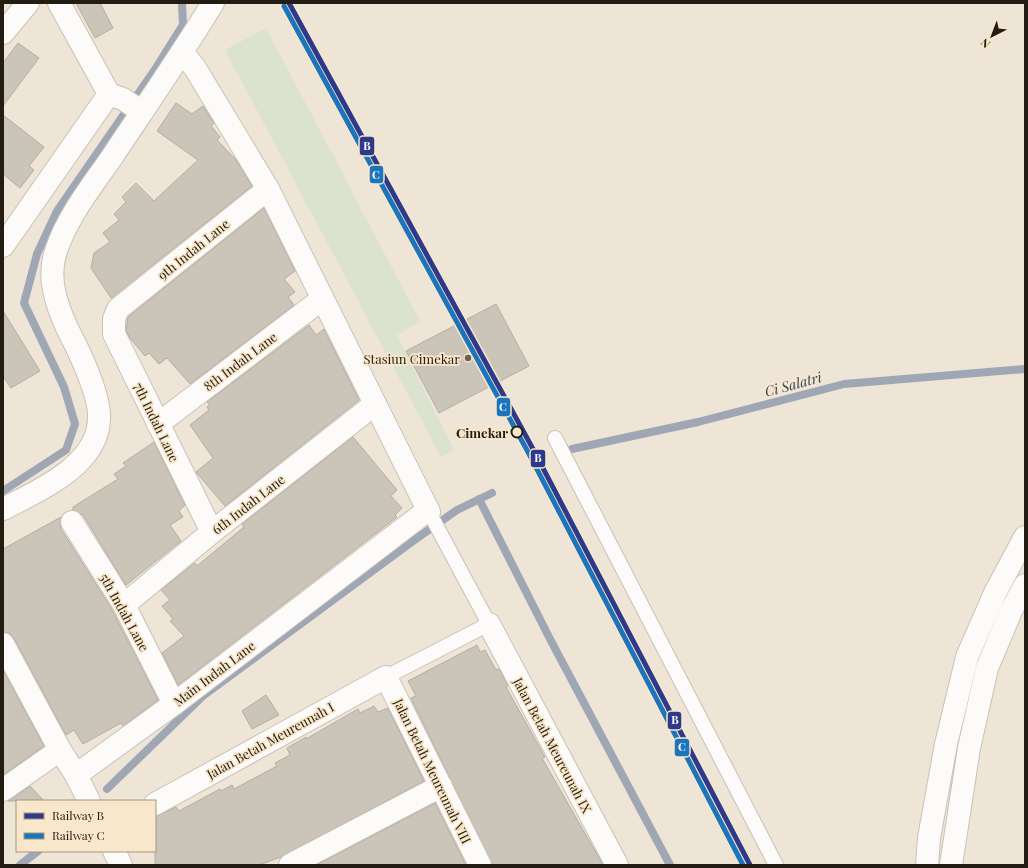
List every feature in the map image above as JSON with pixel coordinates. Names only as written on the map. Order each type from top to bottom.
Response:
[{"type":"street","points":[[3,32],[28,3]]},
{"type":"street","points":[[59,3],[129,104]]},
{"type":"street","points":[[3,246],[129,104],[182,52],[213,3]]},
{"type":"street","points":[[182,52],[194,68],[268,189],[428,511]]},
{"type":"street","points":[[3,509],[53,484],[72,468],[92,445],[99,420],[96,397],[75,344],[58,308],[53,288],[52,270],[61,236],[129,104]]},
{"type":"street","name":"9th Indah Lane","points":[[118,309],[268,189]]},
{"type":"street","name":"8th Indah Lane","points":[[158,424],[322,299]]},
{"type":"street","name":"7th Indah Lane","points":[[118,309],[114,319],[114,334],[212,532]]},
{"type":"street","name":"6th Indah Lane","points":[[124,605],[212,532],[374,404]]},
{"type":"street","name":"Main Indah Lane","points":[[76,775],[174,704],[428,511]]},
{"type":"street","name":"5th Indah Lane","points":[[72,522],[124,605],[174,704]]},
{"type":"street","points":[[927,865],[929,838],[946,744],[967,657],[995,593],[1025,537]]},
{"type":"street","points":[[951,865],[970,748],[987,668],[1010,611],[1025,585]]},
{"type":"street","name":"Jalan Betah Meureunah IX","points":[[489,624],[617,865]]},
{"type":"street","points":[[3,644],[60,750],[76,775],[88,800]]},
{"type":"street","name":"Jalan Betah Meureunah VIII","points":[[386,677],[480,865]]},
{"type":"street","name":"Jalan Betah Meureunah I","points":[[156,803],[386,677]]},
{"type":"street","points":[[3,790],[60,750]]},
{"type":"street","points":[[290,865],[441,786]]},
{"type":"street","points":[[114,852],[121,865]]},
{"type":"lane","points":[[555,438],[776,865]]},
{"type":"lane","points":[[386,677],[489,624],[454,555],[428,511]]},
{"type":"green space","points":[[266,28],[420,321],[397,335],[454,450],[441,457],[225,50]]},
{"type":"building","points":[[76,3],[100,3],[113,28],[95,38]]},
{"type":"building","points":[[18,43],[39,58],[3,106],[3,63]]},
{"type":"building","points":[[176,103],[192,114],[203,106],[214,123],[211,126],[220,137],[217,140],[236,160],[252,186],[111,298],[91,268],[94,253],[110,242],[103,233],[119,220],[114,214],[126,202],[122,197],[136,183],[154,201],[198,160],[157,131]]},
{"type":"building","points":[[3,115],[44,147],[29,166],[34,170],[20,188],[3,174]]},
{"type":"building","points":[[264,208],[295,271],[284,279],[295,292],[288,297],[294,305],[190,384],[167,358],[159,364],[149,353],[145,356],[126,331],[128,317]]},
{"type":"building","name":"Stasiun Cimekar","points":[[496,304],[529,366],[439,413],[406,351]]},
{"type":"building","points":[[3,311],[40,371],[11,388],[3,376]]},
{"type":"building","points":[[309,325],[316,335],[324,329],[359,400],[225,506],[196,472],[213,458],[190,425],[209,410],[207,407],[210,405],[207,402]]},
{"type":"building","points":[[353,437],[397,490],[391,496],[402,508],[395,515],[397,517],[178,685],[162,653],[184,636],[170,621],[173,619],[162,606],[170,600],[161,590],[195,563],[197,566],[244,527],[242,524]]},
{"type":"building","points":[[154,442],[185,505],[179,511],[183,517],[170,525],[181,541],[126,585],[83,515],[73,510],[73,507],[118,479],[114,474],[126,466],[123,463]]},
{"type":"building","points":[[61,517],[61,529],[111,608],[158,700],[123,726],[121,723],[83,744],[74,730],[66,735],[14,638],[9,633],[3,632],[3,549]]},
{"type":"building","points":[[477,645],[480,652],[485,650],[496,670],[499,669],[508,686],[506,687],[545,757],[542,758],[603,865],[492,865],[411,698],[416,696],[408,681]]},
{"type":"building","points":[[3,670],[44,746],[3,775]]},
{"type":"building","points":[[266,695],[279,715],[252,729],[242,711]]},
{"type":"building","points":[[374,706],[378,712],[388,708],[424,781],[281,857],[259,865],[155,865],[156,817],[176,807],[179,811],[220,789],[221,791],[232,785],[234,789],[277,766],[275,763],[290,755],[287,748],[306,737],[306,739],[358,709],[360,713]]},
{"type":"building","points":[[30,786],[43,800],[8,801]]},
{"type":"building","points":[[435,803],[466,865],[318,865],[318,864]]},
{"type":"waterway","points":[[3,491],[66,450],[75,424],[64,387],[24,303],[37,254],[57,211],[156,68],[183,25],[182,3]]},
{"type":"waterway","name":"Ci Salatri","points":[[572,449],[698,422],[844,384],[1025,369]]},
{"type":"waterway","points":[[107,789],[204,695],[457,510],[492,493]]},
{"type":"waterway","points":[[479,499],[550,639],[670,865]]},
{"type":"waterway","points":[[20,865],[37,852]]},
{"type":"rail line","name":"B","points":[[289,3],[533,449],[750,865]]},
{"type":"rail line","name":"C","points":[[284,6],[528,452],[743,865]]},
{"type":"place","name":"Stasiun Cimekar","points":[[468,358]]},
{"type":"place","name":"Cimekar","points":[[517,432]]}]
